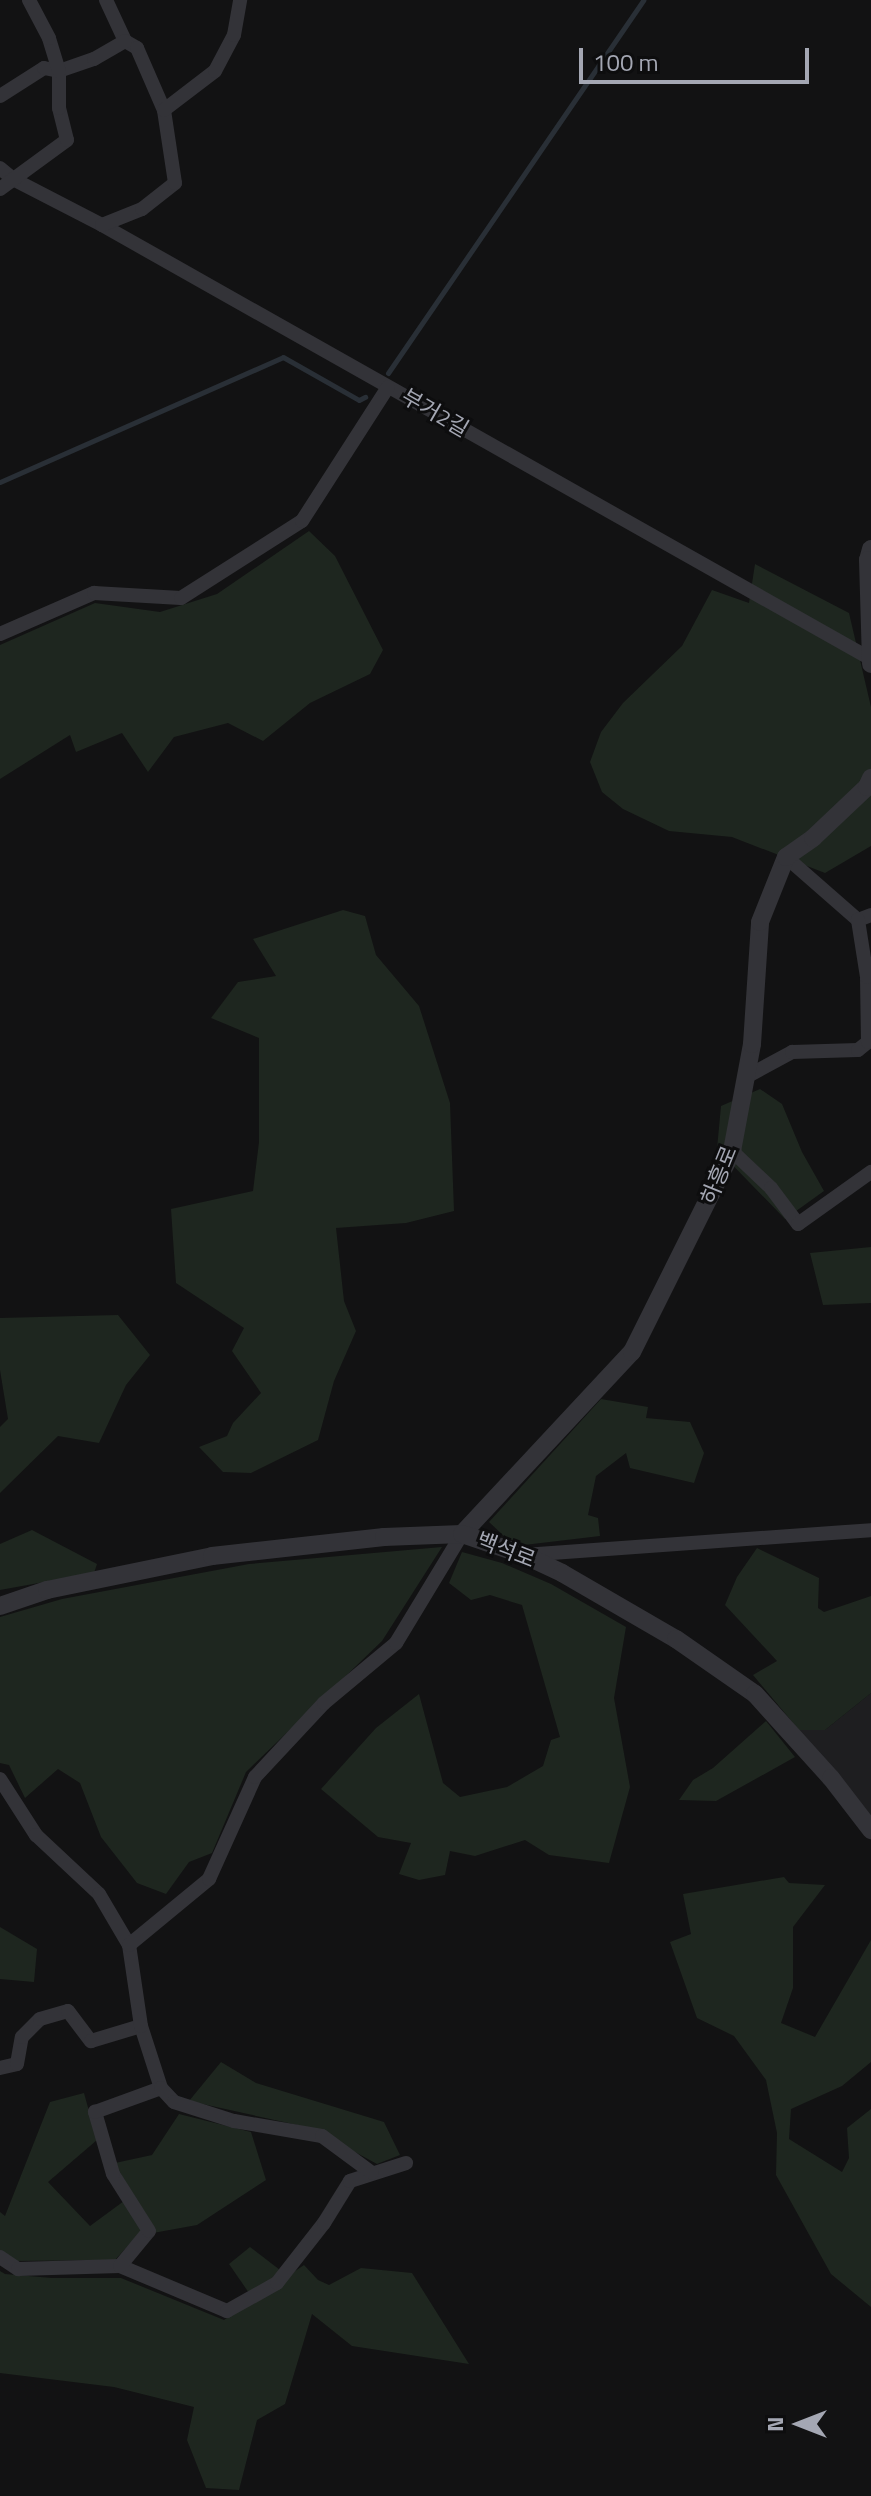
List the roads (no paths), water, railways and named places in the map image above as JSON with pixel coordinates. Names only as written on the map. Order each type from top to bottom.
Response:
[{"type":"street","points":[[0,189],[67,140],[59,108],[59,71],[49,38],[29,0]]},
{"type":"street","points":[[102,225],[142,209],[175,183],[164,110],[137,48],[125,41],[106,0]]},
{"type":"street","points":[[164,110],[215,71],[234,35],[240,0]]},
{"type":"street","points":[[0,96],[44,68],[59,71],[94,59],[125,41]]},
{"type":"street","name":"부거2길","points":[[0,168],[13,179],[102,225],[871,661]]},
{"type":"street","points":[[0,634],[94,593],[181,598],[302,521],[388,387]]},
{"type":"street","points":[[871,549],[868,560],[871,661]]},
{"type":"street","points":[[744,1078],[792,1052],[858,1050],[868,1042],[865,918],[786,857],[824,828],[867,787],[871,778]]},
{"type":"street","name":"하흥로","points":[[462,1534],[632,1352],[732,1151],[752,1044],[760,922],[786,857]]},
{"type":"street","points":[[732,1151],[771,1188],[798,1224],[871,1172]]},
{"type":"street","points":[[524,1555],[871,1530]]},
{"type":"street","points":[[129,1945],[209,1879],[255,1777],[324,1703],[396,1643],[462,1534]]},
{"type":"street","name":"백석로","points":[[0,1606],[47,1590],[212,1556],[384,1537],[462,1534],[524,1555],[676,1639],[755,1694],[831,1778],[871,1830]]},
{"type":"street","points":[[0,1779],[36,1835],[99,1894],[129,1945],[141,2026],[161,2088],[174,2102],[234,2121],[322,2136],[372,2173]]},
{"type":"street","points":[[0,2068],[17,2064],[22,2037],[40,2019],[68,2011],[91,2041],[141,2026]]},
{"type":"street","points":[[120,2266],[149,2231],[113,2174],[95,2112],[161,2088]]},
{"type":"street","points":[[0,2257],[18,2269],[120,2266],[227,2311],[277,2283],[324,2223],[350,2181],[406,2163]]},
{"type":"waterway","points":[[388,373],[643,0]]},
{"type":"waterway","points":[[0,482],[283,357],[359,400],[365,397]]}]
